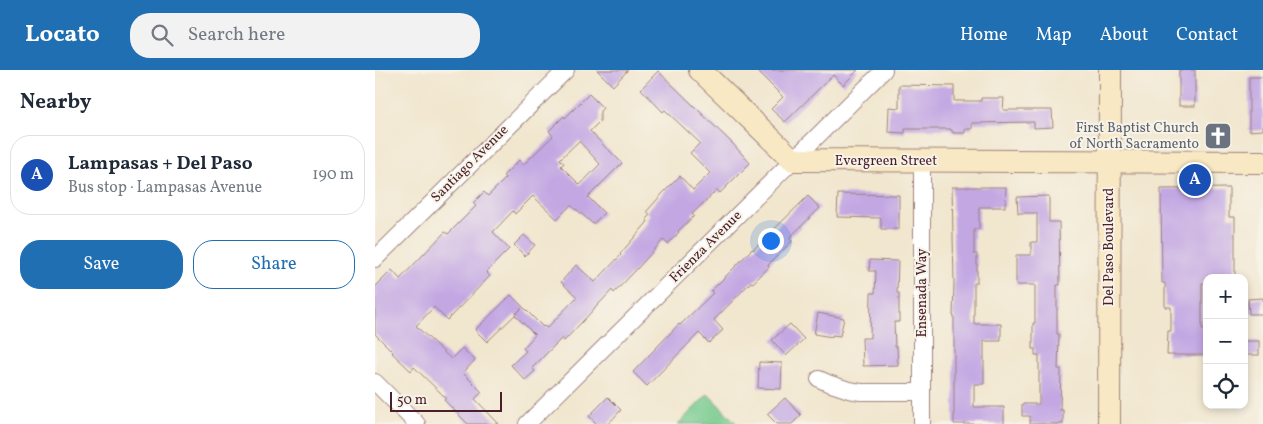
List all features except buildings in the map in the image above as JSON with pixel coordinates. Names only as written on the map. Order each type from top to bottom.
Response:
[{"type":"main road","points":[[700,70],[793,160]]},
{"type":"main road","name":"Del Paso Boulevard","points":[[1109,424],[1110,70]]},
{"type":"main road","name":"Evergreen Street","points":[[793,160],[1263,162]]},
{"type":"street","name":"Santiago Avenue","points":[[375,258],[566,70]]},
{"type":"street","name":"Frienza Avenue","points":[[527,424],[884,70]]},
{"type":"street","name":"Ensenada Way","points":[[922,161],[922,424]]},
{"type":"street","points":[[819,379],[849,390],[861,392],[922,392]]},
{"type":"street","points":[[375,382],[417,424]]},
{"type":"green space","points":[[708,394],[737,424],[678,424]]},
{"type":"place","name":"First Baptist Church of North Sacramento","points":[[1218,136]]},
{"type":"place","name":"Lampasas + Del Paso","points":[[1195,180]]}]
